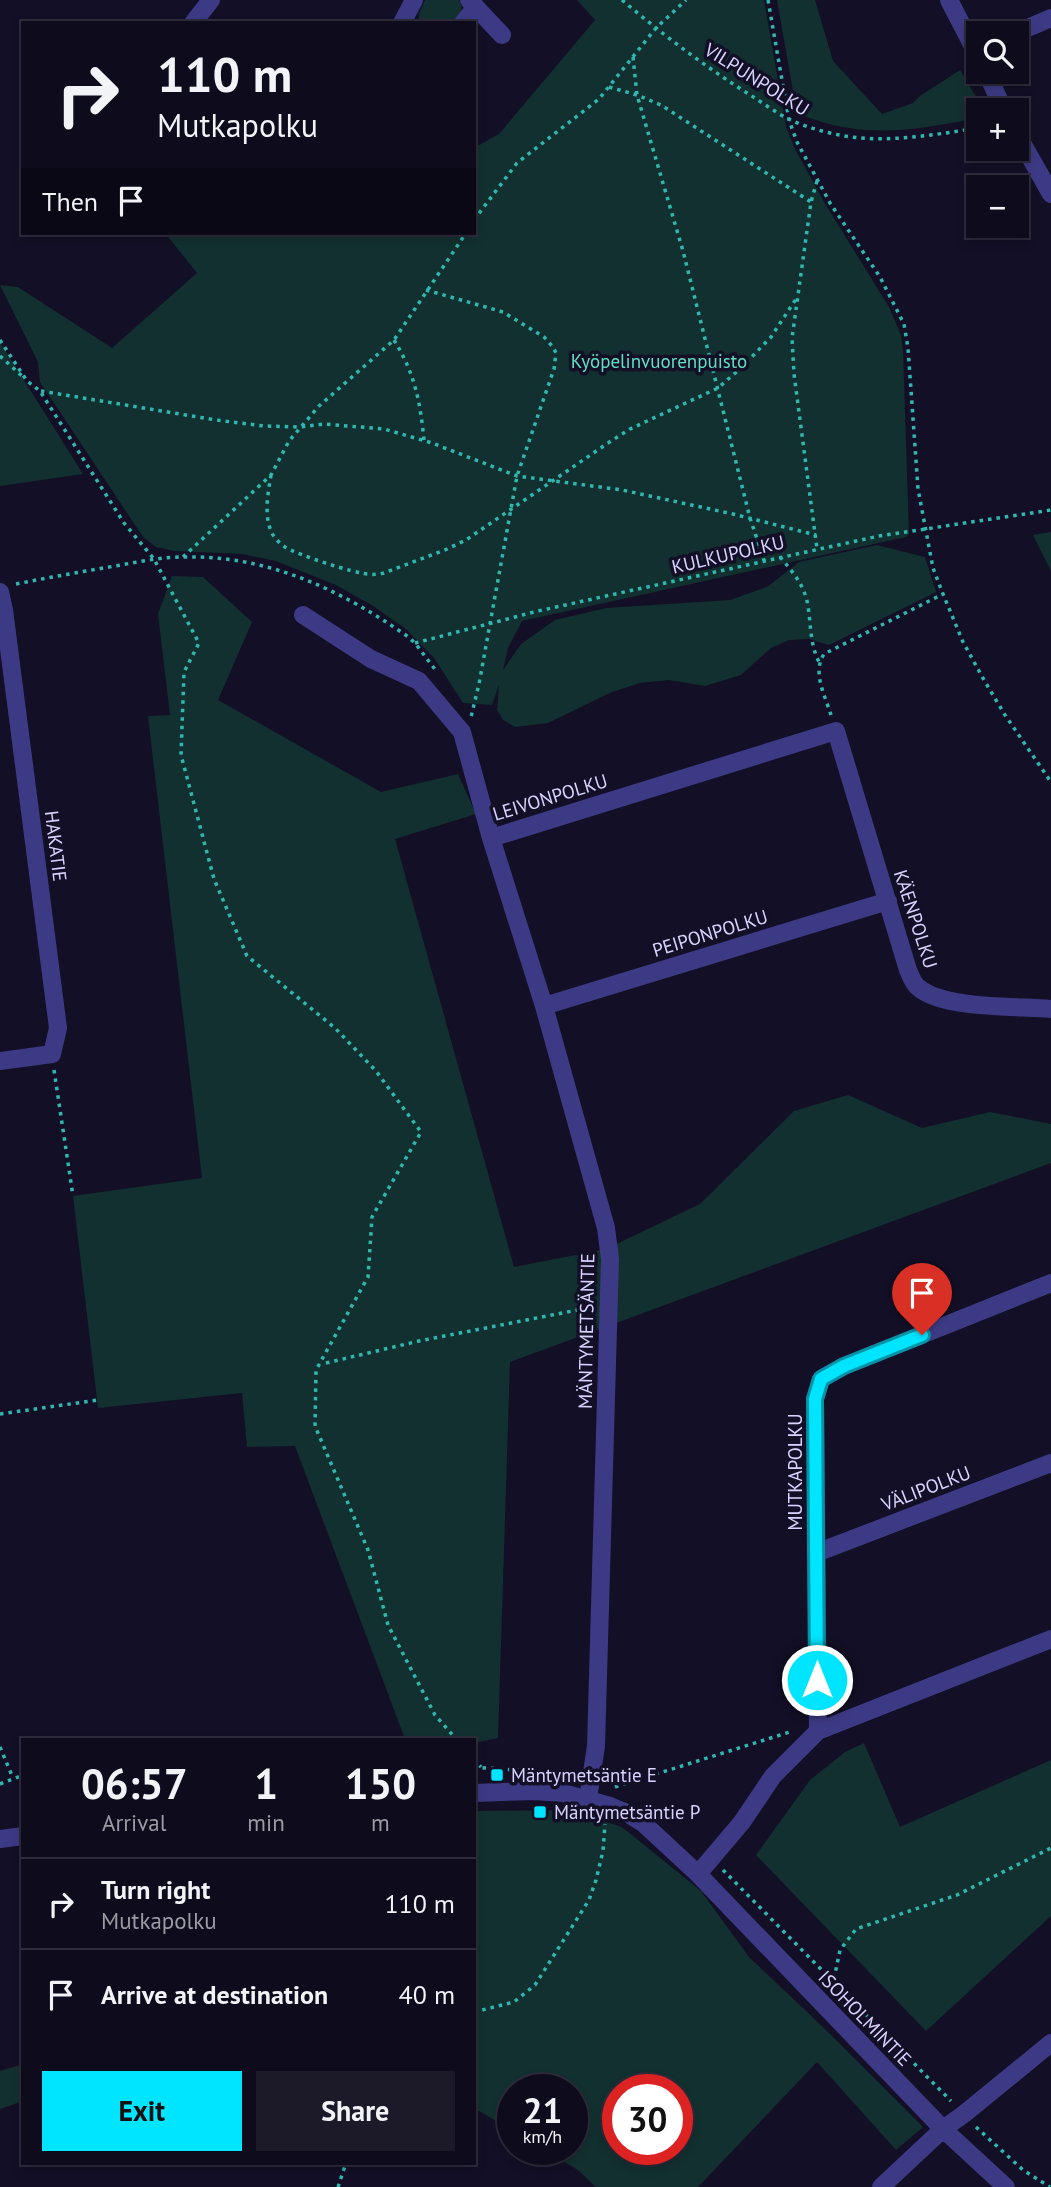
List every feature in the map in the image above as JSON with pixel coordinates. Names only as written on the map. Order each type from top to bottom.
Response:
[{"type":"street","points":[[195,21],[211,0]]},
{"type":"street","points":[[403,21],[414,0]]},
{"type":"street","points":[[950,0],[966,31]]},
{"type":"street","points":[[464,21],[473,4],[502,35]]},
{"type":"street","points":[[1029,28],[1051,18]]},
{"type":"street","points":[[1029,153],[1049,184]]},
{"type":"street","name":"HAKATIE","points":[[0,592],[58,1028],[52,1055]]},
{"type":"street","name":"LEIVONPOLKU","points":[[303,615],[371,659],[419,681],[462,732],[491,838],[836,731]]},
{"type":"street","name":"KÄENPOLKU","points":[[836,731],[908,970],[916,986],[935,998],[953,1002],[1051,1009]]},
{"type":"street","name":"MÄNTYMETSÄNTIE","points":[[491,838],[544,1006],[606,1228],[611,1259],[596,1746],[588,1799]]},
{"type":"street","name":"PEIPONPOLKU","points":[[544,1006],[888,901]]},
{"type":"street","points":[[0,1061],[52,1055]]},
{"type":"street","name":"MUTKAPOLKU","points":[[818,1731],[815,1399],[821,1379],[844,1366],[1051,1283]]},
{"type":"street","name":"VÄLIPOLKU","points":[[816,1553],[1051,1463]]},
{"type":"street","points":[[698,1874],[742,1822],[773,1776],[818,1731],[1051,1639]]},
{"type":"street","name":"ISOHOLMINTIE","points":[[476,1793],[563,1793],[606,1805],[643,1823],[698,1874],[943,2129],[1006,2187]]},
{"type":"street","points":[[0,1839],[21,1836]]},
{"type":"street","points":[[881,2187],[943,2129],[1051,2043]]},
{"type":"path","name":"VILPUNPOLKU","points":[[622,0],[656,29],[724,78],[789,120],[832,134],[859,138],[888,139],[966,130]]},
{"type":"path","points":[[476,217],[517,163],[599,99],[656,29],[686,0]]},
{"type":"path","points":[[768,0],[789,120],[797,142],[817,181],[880,277],[904,324],[918,489],[933,568],[963,642],[1012,725],[1051,782]]},
{"type":"path","points":[[633,57],[637,94],[683,251],[750,518],[764,560]]},
{"type":"path","points":[[609,87],[637,94],[661,105],[811,202]]},
{"type":"path","points":[[817,181],[811,202],[792,338],[794,374],[817,549]]},
{"type":"path","points":[[465,235],[394,340],[318,406],[283,450],[271,475],[268,517],[278,541],[295,551],[366,574],[384,573],[466,540],[630,429],[718,388],[771,337],[798,296]]},
{"type":"path","points":[[426,290],[503,312],[544,337],[554,347],[556,360],[517,476],[470,718]]},
{"type":"path","points":[[0,340],[27,381]]},
{"type":"path","points":[[394,340],[404,356],[415,384],[424,440]]},
{"type":"path","points":[[0,356],[40,391],[124,523],[154,559],[199,643],[184,672],[181,755],[214,879],[247,956],[335,1028],[376,1071],[421,1132],[372,1217],[368,1277],[316,1370],[315,1426],[368,1550],[388,1625],[435,1715],[455,1738]]},
{"type":"path","points":[[40,391],[264,426],[300,427],[324,424],[384,429],[424,440],[517,476],[622,491],[816,535]]},
{"type":"path","points":[[183,557],[271,475]]},
{"type":"path","name":"KULKUPOLKU","points":[[415,643],[764,560],[924,528],[1051,510]]},
{"type":"path","points":[[780,557],[799,580],[808,605],[814,652],[819,662]]},
{"type":"path","points":[[836,731],[818,671],[824,654],[943,594]]},
{"type":"path","points":[[52,1055],[73,1196]]},
{"type":"path","points":[[326,1363],[419,1341],[609,1303]]},
{"type":"path","points":[[0,1415],[97,1400]]},
{"type":"path","points":[[615,1787],[804,1727],[818,1731]]},
{"type":"path","points":[[0,1747],[13,1778]]},
{"type":"path","points":[[476,1761],[481,1767]]},
{"type":"path","points":[[0,1784],[21,1776]]},
{"type":"path","points":[[476,2012],[514,2002],[535,1986],[589,1900],[603,1851],[606,1805]]},
{"type":"path","points":[[834,1980],[840,1950],[856,1929],[957,1895],[1051,1848]]},
{"type":"path","points":[[338,2187],[345,2165]]},
{"type":"green space","points":[[425,0],[459,0],[461,6],[457,21],[418,21]]},
{"type":"green space","name":"Kyöpelinvuorenpuisto","points":[[577,0],[764,0],[786,127],[824,202],[889,307],[901,335],[909,534],[906,537],[522,621],[508,648],[503,670],[521,644],[555,620],[606,608],[730,600],[767,587],[799,562],[877,545],[925,557],[936,592],[829,645],[809,639],[789,640],[771,648],[741,675],[705,686],[669,680],[640,683],[612,692],[548,723],[515,727],[503,720],[497,710],[499,685],[492,705],[463,703],[434,658],[406,629],[336,585],[276,561],[242,554],[174,551],[156,547],[143,537],[40,382],[38,362],[0,285],[18,287],[112,348],[197,273],[167,235],[476,235],[476,147],[499,134],[595,20]]},
{"type":"green space","points":[[777,0],[815,0],[833,61],[882,114],[913,103],[960,70],[977,98],[966,98],[966,120],[914,129],[865,130],[829,124],[797,114]]},
{"type":"green space","points":[[0,342],[83,474],[0,486]]},
{"type":"green space","points":[[1051,532],[1051,571],[1033,535]]},
{"type":"green space","points":[[172,576],[203,577],[252,622],[218,700],[381,792],[458,774],[476,814],[395,839],[514,1267],[606,1249],[700,1204],[794,1111],[848,1095],[922,1128],[990,1112],[1051,1124],[1051,1163],[510,1362],[498,1738],[476,1743],[476,1738],[405,1738],[295,1446],[247,1447],[242,1393],[98,1408],[73,1196],[202,1178],[148,716],[170,715],[158,614]]},
{"type":"green space","points":[[864,1743],[900,1827],[1051,1760],[1051,1916],[926,2031],[756,1855],[810,1780],[845,1752]]},
{"type":"green space","points":[[569,1810],[622,1827],[701,1891],[749,1957],[923,2127],[896,2150],[817,2062],[698,2187],[596,2187],[570,2165],[588,2165],[588,2074],[497,2074],[497,2122],[476,2109],[476,1811]]},
{"type":"green space","points":[[21,2065],[21,2102],[0,2109],[0,2071]]},
{"type":"place","name":"Mäntymetsäntie E","points":[[497,1775]]},
{"type":"place","name":"Mäntymetsäntie P","points":[[540,1812]]},
{"type":"route","points":[[817,1680],[815,1399],[821,1379],[844,1366],[922,1335]]}]
